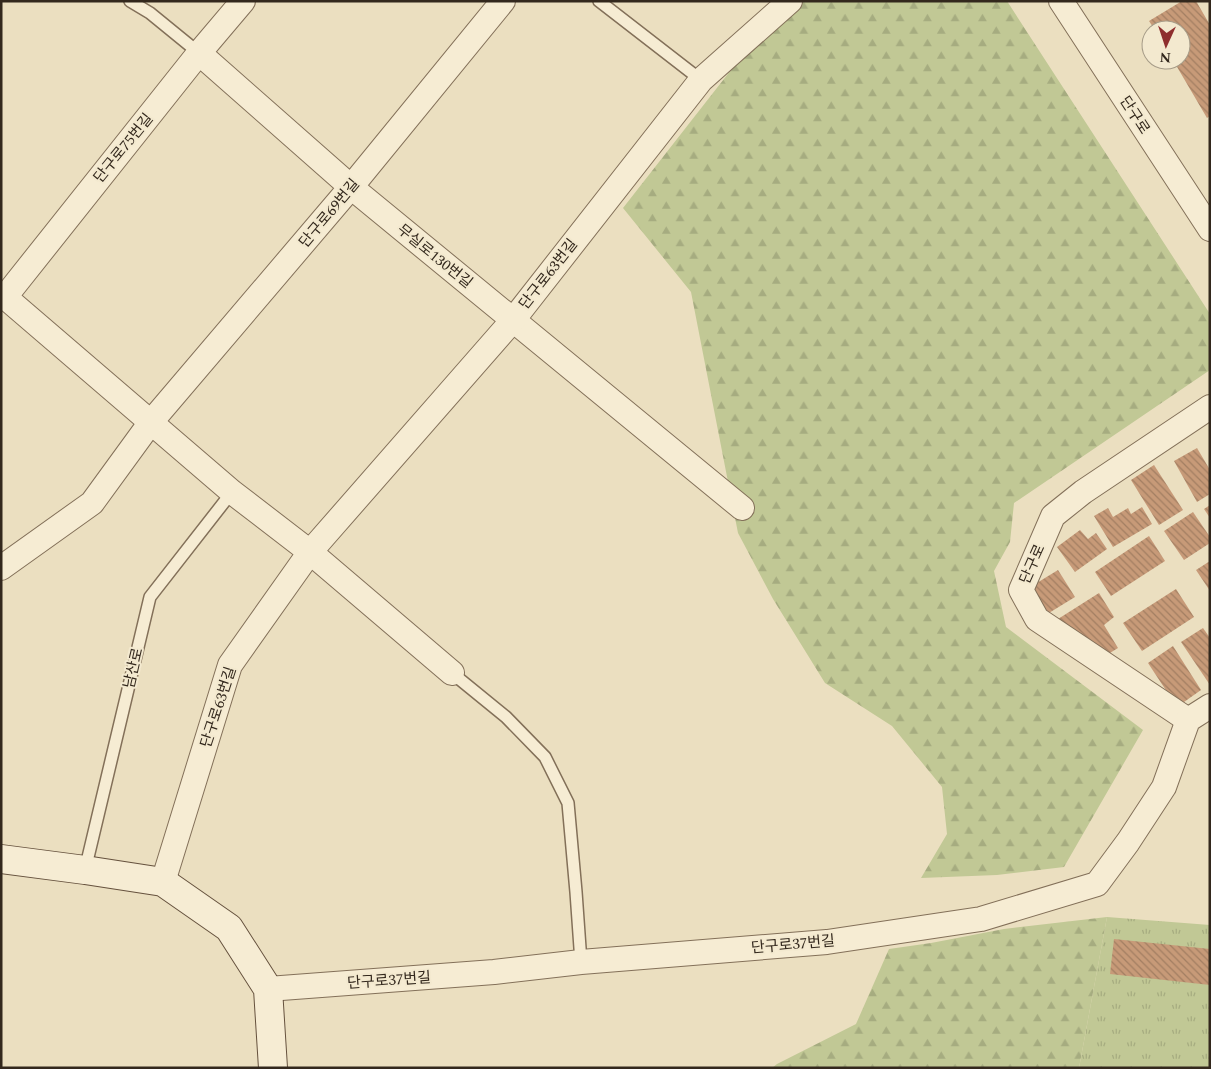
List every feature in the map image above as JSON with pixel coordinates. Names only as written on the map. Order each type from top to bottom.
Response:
[{"type":"street","name":"단구로75번길","points":[[151,422],[3,297],[243,1]]},
{"type":"street","name":"단구로69번길","points":[[1,568],[92,503],[151,422],[351,188],[503,1]]},
{"type":"street","name":"단구로63번길","points":[[164,882],[230,664],[310,552],[512,320],[701,80],[790,1]]},
{"type":"street","name":"단구로","points":[[1061,1],[1206,214]]},
{"type":"street","name":"무실로130번길","points":[[199,53],[351,188],[742,508]]},
{"type":"street","name":"단구로","points":[[1188,720],[1036,618],[1021,590],[1053,516],[1083,492],[1210,407]]},
{"type":"street","points":[[151,422],[232,492],[310,552],[452,673]]},
{"type":"street","points":[[1188,720],[1210,706]]},
{"type":"street","name":"단구로37번길","points":[[268,990],[827,942],[981,919],[1097,884],[1128,842],[1164,787],[1188,720]]},
{"type":"street","points":[[1,860],[164,882],[229,928],[268,990],[273,1068]]},
{"type":"lane","name":"무실로130번길","points":[[130,1],[150,13],[199,53]]},
{"type":"lane","points":[[598,1],[701,80]]},
{"type":"lane","name":"남산로","points":[[85,870],[150,597],[232,492]]},
{"type":"lane","points":[[452,673],[506,717],[545,757],[568,803],[581,962]]},
{"type":"green space","points":[[799,1],[1007,1],[1210,314],[1210,370],[1014,503],[1010,542],[994,571],[1006,627],[1143,730],[1064,867],[997,875],[921,878],[947,834],[942,787],[892,726],[825,683],[773,599],[738,533],[691,292],[623,208],[770,20]]},
{"type":"green space","points":[[1107,917],[1210,925],[1210,1068],[1079,1068]]},
{"type":"green space","points":[[1107,917],[1079,1068],[772,1068],[856,1024],[889,949],[1004,929]]},
{"type":"building","points":[[1182,1],[1196,1],[1210,25],[1210,116],[1207,118],[1179,70],[1191,70],[1191,20],[1151,20]]},
{"type":"building","points":[[1197,448],[1210,470],[1210,494],[1197,502],[1174,461]]},
{"type":"building","points":[[1154,465],[1183,510],[1159,525],[1131,480]]},
{"type":"building","points":[[1210,505],[1210,518],[1204,509]]},
{"type":"building","points":[[1142,507],[1152,524],[1113,547],[1094,516],[1108,508],[1113,517],[1128,508],[1131,514]]},
{"type":"building","points":[[1193,512],[1210,537],[1210,543],[1184,560],[1164,531]]},
{"type":"building","points":[[1080,530],[1088,539],[1096,533],[1107,549],[1075,572],[1057,547]]},
{"type":"building","points":[[1149,536],[1165,561],[1111,596],[1095,572]]},
{"type":"building","points":[[1210,561],[1210,591],[1196,570]]},
{"type":"building","points":[[1058,570],[1075,597],[1044,616],[1027,589]]},
{"type":"building","points":[[1176,589],[1194,617],[1142,651],[1123,623]]},
{"type":"building","points":[[1099,593],[1114,617],[1104,625],[1118,648],[1105,656],[1058,619]]},
{"type":"building","points":[[1203,628],[1210,638],[1210,685],[1181,642]]},
{"type":"building","points":[[1173,646],[1201,690],[1177,707],[1148,663]]},
{"type":"building","points":[[1114,939],[1210,949],[1210,985],[1110,974]]}]
